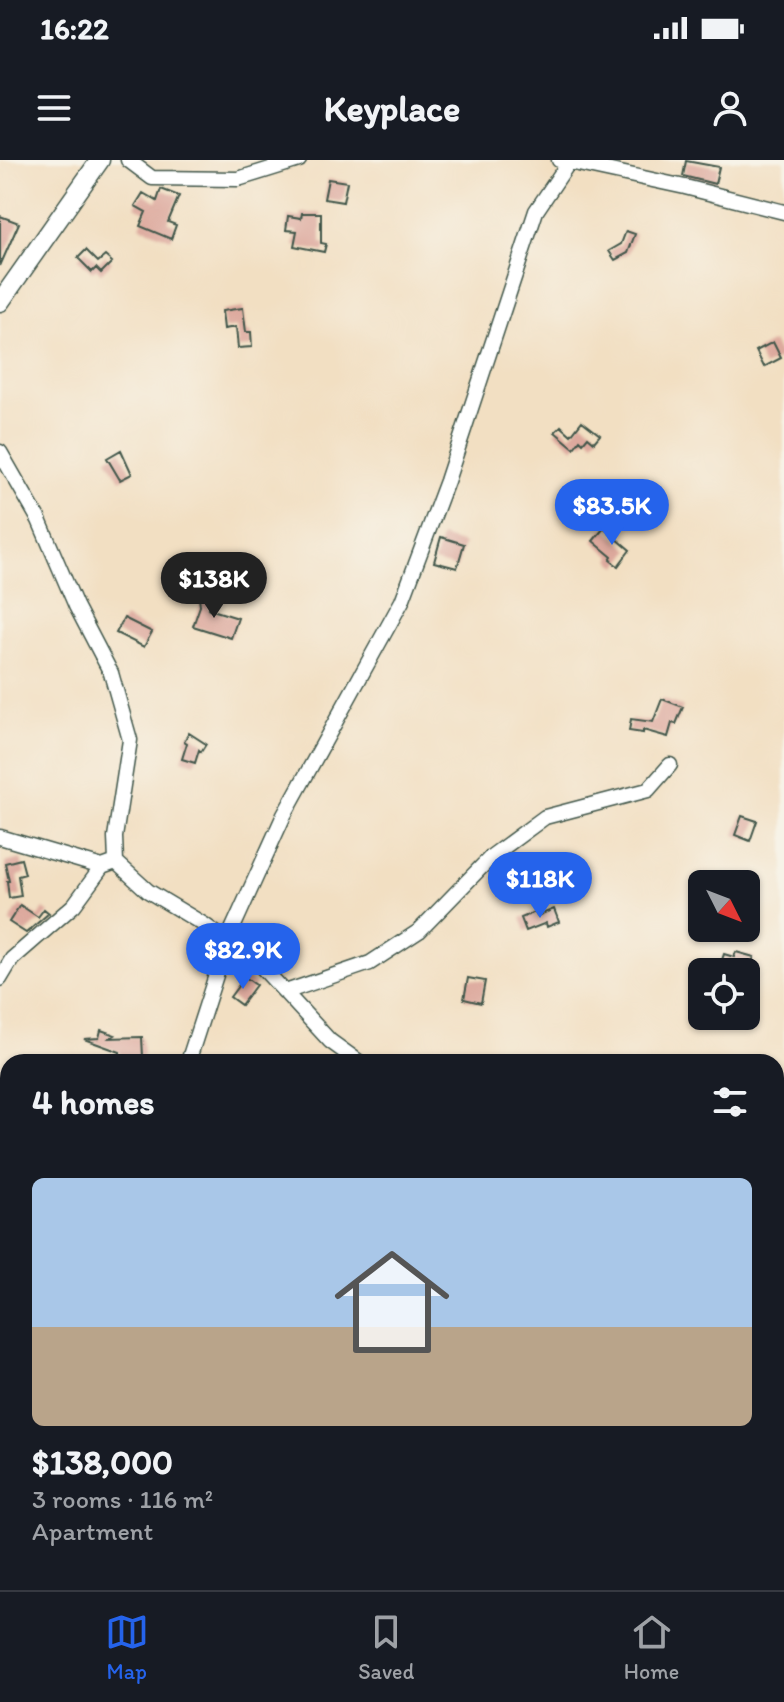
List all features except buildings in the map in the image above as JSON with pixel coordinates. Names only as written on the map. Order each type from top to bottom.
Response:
[{"type":"main road","points":[[0,302],[100,160]]},
{"type":"street","points":[[128,160],[152,178],[223,179],[238,179],[299,160]]},
{"type":"street","points":[[191,1054],[227,941],[284,815],[402,601],[452,466],[536,211],[566,161],[784,212]]},
{"type":"street","points":[[0,452],[39,520],[76,606],[111,673],[130,740],[123,798],[109,865],[74,905],[12,959],[0,979]]},
{"type":"street","points":[[285,992],[370,963],[419,931],[492,856],[545,817],[648,790],[670,765]]},
{"type":"street","points":[[0,837],[109,865],[260,965],[330,1041],[348,1054]]}]
